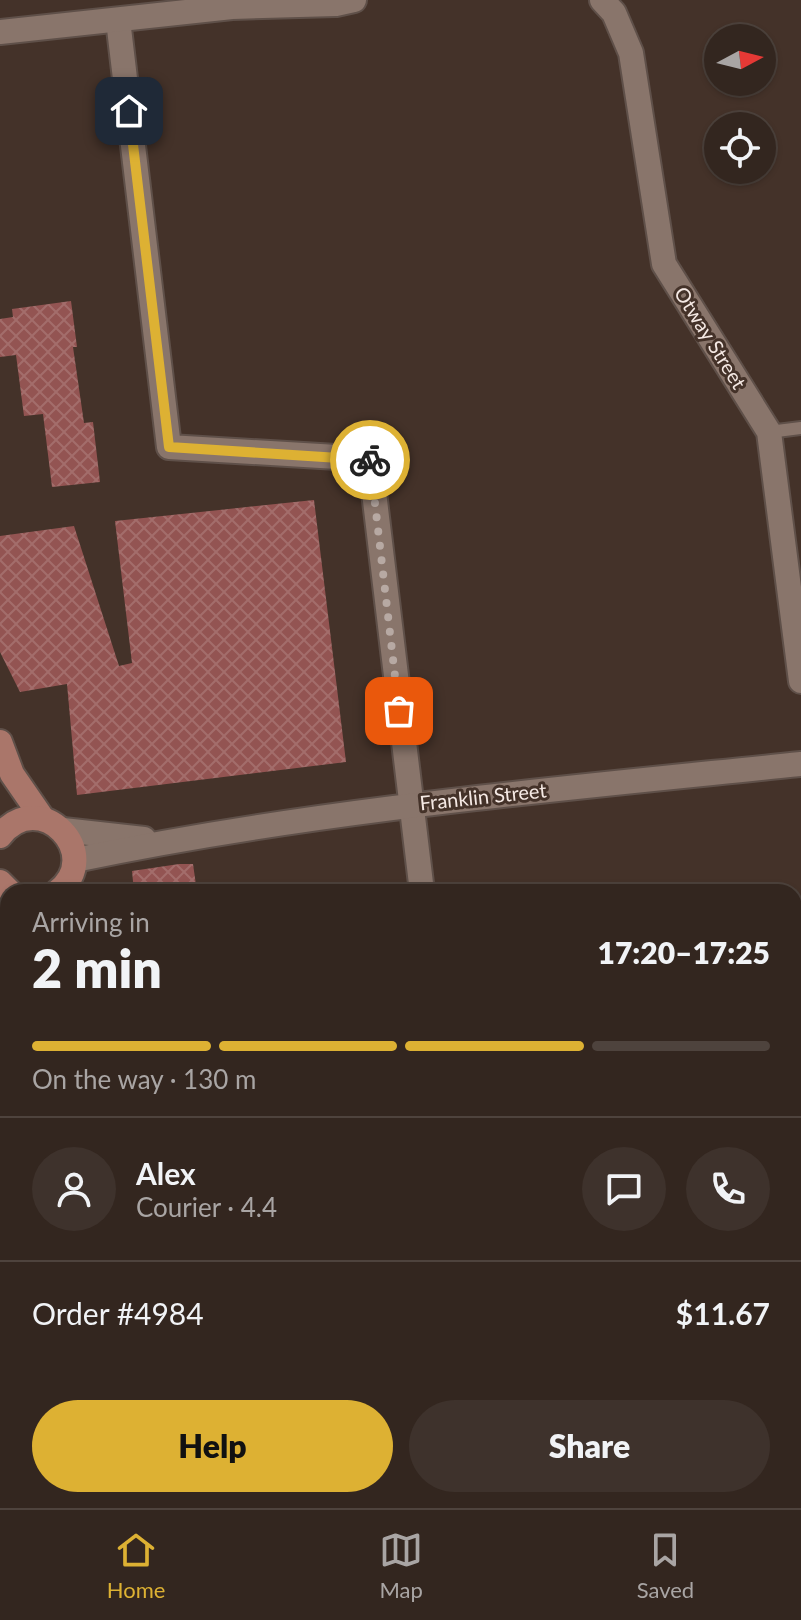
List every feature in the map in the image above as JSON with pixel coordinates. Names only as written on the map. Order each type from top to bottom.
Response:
[{"type":"main road","points":[[0,742],[12,774],[53,825],[70,839],[68,881]]},
{"type":"main road","points":[[0,836],[17,821],[30,818],[53,825]]},
{"type":"street","points":[[0,32],[242,3],[336,4],[354,0]]},
{"type":"street","name":"Otway Street","points":[[608,7],[631,53],[664,264],[769,432],[801,681]]},
{"type":"street","points":[[118,20],[169,447],[370,459],[421,884]]},
{"type":"street","name":"Franklin Street","points":[[68,881],[166,841],[410,805],[801,764]]},
{"type":"street","name":"Franklin Street","points":[[53,825],[166,841]]},
{"type":"lane","points":[[769,432],[801,428]]},
{"type":"building","points":[[71,301],[77,347],[73,347],[84,423],[93,422],[100,482],[52,487],[43,414],[24,416],[16,355],[0,357],[0,319],[13,317],[12,309]]},
{"type":"building","points":[[314,500],[346,762],[77,795],[67,684],[20,692],[0,652],[0,536],[74,526],[119,666],[132,663],[115,521]]},
{"type":"building","points":[[193,864],[196,884],[133,884],[132,871]]},
{"type":"way so far","points":[[370,460],[399,711]]},
{"type":"route","points":[[129,111],[169,447],[370,460]]}]
